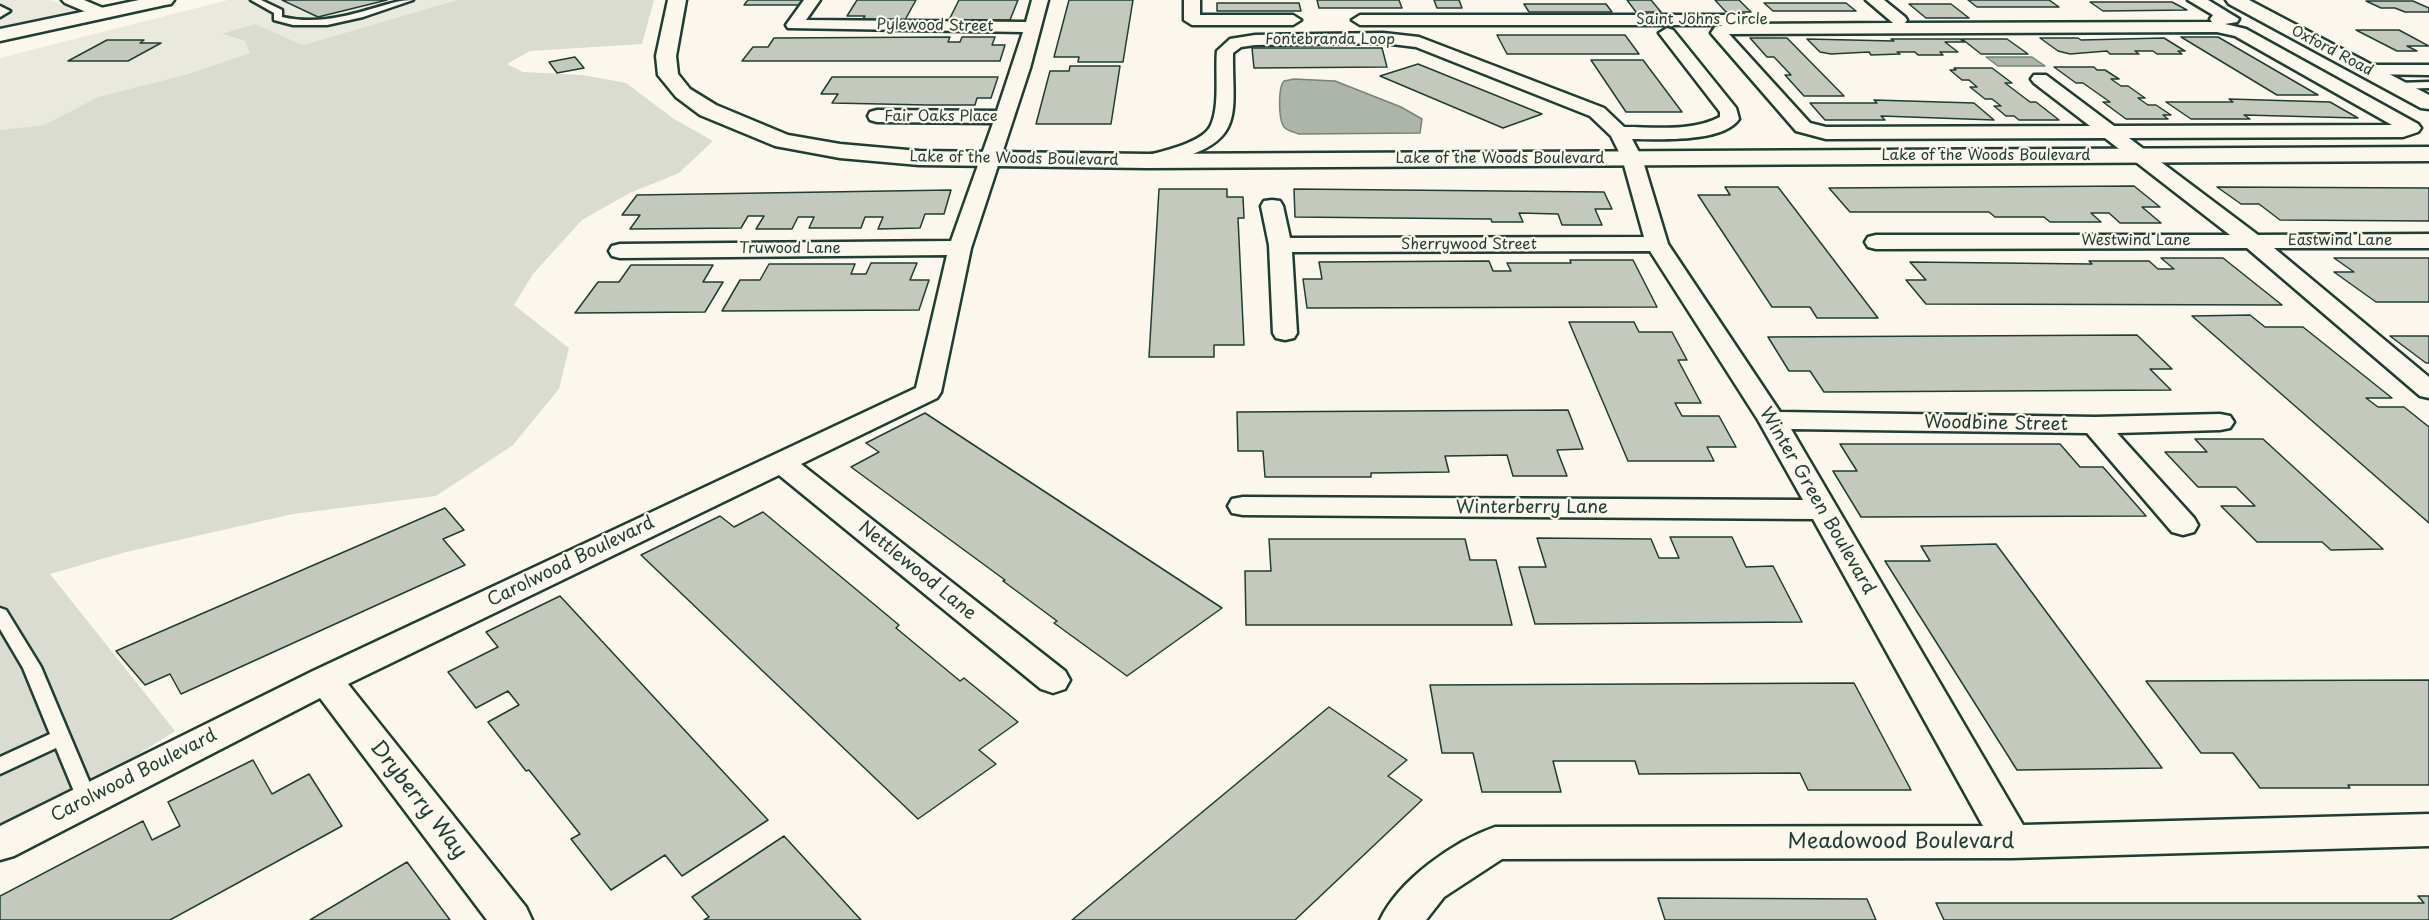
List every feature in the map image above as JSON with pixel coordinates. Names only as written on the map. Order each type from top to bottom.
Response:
[{"type":"street","points":[[70,0],[104,14]]},
{"type":"street","points":[[0,35],[165,0]]},
{"type":"street","name":"Lake of the Woods Boulevard","points":[[677,0],[666,56],[669,75],[683,93],[708,110],[783,141],[840,151],[919,158],[1148,161],[1625,145],[2137,155],[2429,154]]},
{"type":"street","name":"Pylewood Street","points":[[812,0],[794,25],[1031,27]]},
{"type":"street","name":"Carolwood Boulevard","points":[[0,844],[325,680],[928,392],[960,248],[1021,68],[1040,0]]},
{"type":"street","points":[[1192,0],[1192,20],[1309,20]]},
{"type":"street","points":[[1493,0],[1503,20]]},
{"type":"street","points":[[1874,0],[1899,20]]},
{"type":"street","points":[[2196,0],[2233,9]]},
{"type":"street","points":[[1689,6],[1700,20]]},
{"type":"street","name":"Saint Johns Circle","points":[[1344,20],[1899,20],[2233,9]]},
{"type":"street","name":"Oxford Road","points":[[2233,9],[2270,19],[2429,103]]},
{"type":"street","points":[[0,44],[104,14]]},
{"type":"street","points":[[1741,28],[2230,28],[2411,128],[2403,131],[2112,132],[1814,132],[1803,127],[1719,33],[1720,30],[1741,28]]},
{"type":"street","points":[[1625,145],[1705,130],[1721,126],[1730,119],[1729,112],[1667,33]]},
{"type":"street","name":"Fontebranda Loop","points":[[1148,161],[1201,143],[1221,127],[1225,51],[1236,43],[1255,40],[1383,38],[1419,42],[1597,112],[1625,145]]},
{"type":"street","points":[[2368,70],[2429,70]]},
{"type":"street","points":[[2040,79],[2252,241],[2429,390]]},
{"type":"street","name":"Fair Oaks Place","points":[[877,116],[1005,117]]},
{"type":"street","name":"Winter Green Boulevard","points":[[1625,145],[1657,244],[1772,420],[1821,510],[2012,842]]},
{"type":"street","points":[[1272,206],[1280,245],[1285,333]]},
{"type":"street","name":"Eastwind Lane","points":[[2252,241],[2429,241]]},
{"type":"street","name":"Westwind Lane","points":[[1876,242],[2252,241]]},
{"type":"street","name":"Sherrywood Street","points":[[1280,245],[1657,244]]},
{"type":"street","name":"Truwood Lane","points":[[620,251],[960,248]]},
{"type":"street","name":"Woodbine Street","points":[[1772,420],[2095,425],[2220,422]]},
{"type":"street","points":[[2095,425],[2183,525]]},
{"type":"street","name":"Nettlewood Lane","points":[[781,462],[1053,680]]},
{"type":"street","name":"Winterberry Lane","points":[[1243,506],[1821,510]]},
{"type":"street","name":"Dryberry Way","points":[[325,680],[511,920]]},
{"type":"street","name":"Meadowood Boulevard","points":[[1401,920],[1430,885],[1495,843],[2012,842],[2429,830]]},
{"type":"lane","points":[[255,0],[279,12],[277,18],[294,24],[329,22],[410,0]]},
{"type":"lane","points":[[0,8],[6,11],[0,14]]},
{"type":"lane","points":[[2397,86],[2429,85]]},
{"type":"lane","points":[[0,614],[32,667],[87,800]]},
{"type":"lane","points":[[0,766],[61,737]]},
{"type":"shaded area","points":[[0,0],[50,0],[77,10],[0,28]]},
{"type":"shaded area","points":[[228,0],[457,0],[303,45],[255,24],[222,35],[245,41],[251,53],[188,74],[98,97],[44,125],[0,130],[0,58]]},
{"type":"shaded area","points":[[457,0],[654,0],[642,44],[530,51],[507,64],[523,72],[583,75],[626,83],[674,119],[713,141],[679,173],[630,193],[582,220],[533,274],[514,305],[569,348],[559,389],[513,445],[436,496],[293,514],[126,552],[50,574],[175,731],[109,773],[0,828],[0,130],[44,125],[98,97],[188,74],[250,53],[245,41],[221,34],[255,24],[303,45]]},
{"type":"shaded area","points":[[1986,57],[2032,57],[2045,66],[1998,66]]},
{"type":"shaded area","points":[[1294,79],[1335,81],[1401,107],[1422,119],[1420,133],[1299,134],[1289,131],[1281,119],[1280,97],[1284,81]]},
{"type":"building","points":[[282,0],[387,0],[318,17]]},
{"type":"building","points":[[748,0],[802,0],[799,5],[744,5]]},
{"type":"building","points":[[857,0],[916,0],[905,20],[862,20],[865,16],[847,16]]},
{"type":"building","points":[[959,0],[1018,0],[1010,20],[949,20]]},
{"type":"building","points":[[1069,0],[1133,0],[1123,62],[1078,62],[1079,57],[1054,57]]},
{"type":"building","points":[[1317,0],[1399,0],[1402,8],[1319,8]]},
{"type":"building","points":[[1434,0],[1459,0],[1462,8],[1437,8]]},
{"type":"building","points":[[1627,0],[1651,0],[1661,12],[1636,12]]},
{"type":"building","points":[[1715,0],[1739,0],[1751,12],[1726,12]]},
{"type":"building","points":[[1968,0],[2049,0],[2059,7],[1977,7]]},
{"type":"building","points":[[2366,1],[2413,1],[2429,8],[2429,12],[2405,12],[2395,8],[2381,8]]},
{"type":"building","points":[[2090,2],[2172,2],[2187,10],[2103,11]]},
{"type":"building","points":[[1217,3],[1299,3],[1301,11],[1217,11]]},
{"type":"building","points":[[1764,3],[1846,3],[1856,11],[1773,11]]},
{"type":"building","points":[[1524,4],[1606,4],[1612,12],[1529,12]]},
{"type":"building","points":[[1909,4],[1951,4],[1969,18],[1926,18]]},
{"type":"building","points":[[2356,30],[2399,30],[2429,46],[2407,46],[2417,51],[2397,51]]},
{"type":"building","points":[[1497,35],[1625,35],[1639,54],[1507,54]]},
{"type":"building","points":[[950,37],[948,42],[960,42],[962,37],[995,37],[992,45],[1005,45],[1000,61],[742,61],[753,47],[768,47],[774,38]]},
{"type":"building","points":[[2181,37],[2218,37],[2318,95],[2277,95]]},
{"type":"building","points":[[1750,38],[1787,38],[1844,96],[1804,96],[1785,75],[1791,75],[1774,57],[1767,57]]},
{"type":"building","points":[[2040,38],[2078,38],[2081,40],[2164,38],[2185,51],[2178,51],[2182,54],[2135,51],[2139,54],[2110,54],[2107,51],[2070,54],[2058,51]]},
{"type":"building","points":[[1807,39],[1894,41],[1891,39],[1960,39],[1965,42],[1945,42],[1958,52],[1940,52],[1943,55],[1897,52],[1900,54],[1871,55],[1869,52],[1831,54],[1820,52]]},
{"type":"building","points":[[1962,39],[2007,39],[2028,54],[1981,54]]},
{"type":"building","points":[[107,40],[144,40],[140,43],[161,43],[128,61],[68,61]]},
{"type":"building","points":[[1252,48],[1382,48],[1387,67],[1254,68]]},
{"type":"building","points":[[575,57],[584,68],[557,73],[549,62]]},
{"type":"building","points":[[1591,60],[1643,60],[1682,112],[1626,112]]},
{"type":"building","points":[[1418,64],[1542,114],[1503,128],[1380,76]]},
{"type":"building","points":[[1070,66],[1120,66],[1111,124],[1036,124],[1050,71],[1069,71]]},
{"type":"building","points":[[2054,67],[2094,67],[2097,70],[2105,70],[2119,79],[2111,79],[2121,86],[2128,86],[2145,98],[2138,98],[2148,105],[2156,105],[2171,115],[2163,115],[2168,119],[2126,119],[2103,102],[2110,102],[2083,83],[2076,83]]},
{"type":"building","points":[[1954,68],[1992,68],[2012,83],[2005,83],[2030,102],[2036,102],[2059,120],[2019,120],[2014,116],[2006,116],[1994,106],[2001,106],[1992,99],[1985,99],[1970,87],[1977,87],[1969,80],[1962,80],[1950,70],[1956,70]]},
{"type":"building","points":[[832,77],[998,77],[991,98],[977,98],[975,105],[928,105],[832,103],[838,94],[821,94]]},
{"type":"building","points":[[2229,99],[2330,102],[2358,118],[2244,115],[2250,119],[2191,119],[2166,102],[2233,102]]},
{"type":"building","points":[[1874,100],[1974,103],[1994,120],[1881,116],[1885,120],[1825,120],[1810,103],[1877,103]]},
{"type":"building","points":[[2134,186],[2160,207],[2142,207],[2161,223],[2120,223],[2109,213],[2091,213],[2101,222],[2050,222],[2044,217],[1995,217],[1989,212],[1850,212],[1829,188]]},
{"type":"building","points":[[1725,187],[1778,187],[1878,318],[1817,318],[1810,307],[1772,307],[1698,195],[1730,195]]},
{"type":"building","points":[[2217,187],[2429,188],[2429,221],[2280,220],[2259,204],[2241,204]]},
{"type":"building","points":[[1159,189],[1227,189],[1227,197],[1243,197],[1244,218],[1238,218],[1244,345],[1214,345],[1214,357],[1149,357]]},
{"type":"building","points":[[1294,189],[1604,192],[1612,209],[1595,209],[1602,225],[1562,225],[1558,214],[1519,213],[1523,222],[1492,222],[1491,219],[1295,217]]},
{"type":"building","points":[[951,190],[944,214],[925,214],[920,228],[878,229],[883,217],[865,217],[861,228],[809,228],[814,217],[798,217],[792,229],[756,229],[764,216],[748,216],[741,228],[630,229],[640,215],[622,215],[637,195]]},
{"type":"building","points":[[2161,258],[2223,258],[2282,305],[1926,304],[1906,280],[1926,280],[1910,262],[2092,264],[2089,261],[2149,261],[2158,269],[2174,269]]},
{"type":"building","points":[[2334,258],[2429,258],[2429,302],[2376,302],[2334,272],[2354,272]]},
{"type":"building","points":[[1570,260],[1633,260],[1657,307],[1307,308],[1303,279],[1322,279],[1319,262],[1489,261],[1493,271],[1511,271],[1507,263],[1571,263]]},
{"type":"building","points":[[871,263],[917,263],[910,280],[929,280],[919,310],[722,311],[740,280],[760,280],[769,264],[855,264],[851,274],[866,274]]},
{"type":"building","points":[[631,265],[713,265],[703,282],[723,282],[705,312],[575,313],[598,282],[619,282]]},
{"type":"building","points":[[2250,315],[2265,327],[2303,327],[2392,398],[2366,398],[2378,407],[2404,407],[2429,427],[2429,523],[2192,316]]},
{"type":"building","points":[[1569,322],[1634,322],[1639,332],[1672,332],[1687,360],[1678,360],[1701,403],[1675,403],[1682,416],[1719,416],[1736,447],[1707,447],[1714,461],[1628,461]]},
{"type":"building","points":[[2137,335],[2172,369],[2150,369],[2171,390],[1824,392],[1810,371],[1789,371],[1768,337]]},
{"type":"building","points":[[2390,336],[2429,336],[2429,363],[2426,363]]},
{"type":"building","points":[[1568,410],[1583,449],[1557,450],[1567,476],[1513,476],[1507,455],[1445,456],[1449,472],[1371,473],[1371,477],[1265,477],[1263,451],[1238,451],[1237,412]]},
{"type":"building","points":[[925,413],[1222,608],[1127,676],[1054,623],[1057,621],[1003,581],[1005,580],[851,467],[879,452],[866,443]]},
{"type":"building","points":[[2195,439],[2263,439],[2383,549],[2331,550],[2322,542],[2257,542],[2221,506],[2255,506],[2236,487],[2198,487],[2165,452],[2207,452]]},
{"type":"building","points":[[1840,444],[2060,444],[2080,467],[2103,467],[2146,516],[1861,517],[1833,471],[1857,471]]},
{"type":"building","points":[[445,508],[464,530],[443,539],[465,565],[181,694],[170,674],[145,685],[116,651]]},
{"type":"building","points":[[763,512],[899,625],[896,628],[960,681],[964,678],[1018,722],[979,750],[996,764],[918,819],[641,555],[720,516],[734,527]]},
{"type":"building","points":[[1670,537],[1732,537],[1746,567],[1773,566],[1802,622],[1535,624],[1519,567],[1546,567],[1537,538],[1651,539],[1659,558],[1679,558]]},
{"type":"building","points":[[1269,539],[1465,539],[1470,560],[1496,560],[1512,625],[1246,625],[1245,571],[1271,571]]},
{"type":"building","points":[[1996,544],[2162,768],[2017,770],[1885,561],[1930,561],[1921,546]]},
{"type":"building","points":[[560,596],[768,820],[682,876],[665,855],[611,890],[571,839],[580,834],[488,722],[519,705],[508,691],[476,708],[448,672],[498,647],[486,632]]},
{"type":"building","points":[[2429,680],[2429,785],[2348,785],[2350,788],[2260,788],[2233,753],[2201,753],[2146,681]]},
{"type":"building","points":[[1854,683],[1911,790],[1808,790],[1800,773],[1639,774],[1635,761],[1553,761],[1561,792],[1482,792],[1473,753],[1442,753],[1430,685]]},
{"type":"building","points":[[1329,707],[1407,760],[1388,776],[1422,800],[1295,920],[1072,920]]},
{"type":"building","points":[[253,760],[272,794],[309,774],[342,826],[170,920],[0,920],[0,896],[143,821],[152,840],[180,826],[168,802]]},
{"type":"building","points":[[784,836],[861,920],[704,920],[709,917],[692,897]]},
{"type":"building","points":[[407,862],[450,920],[310,920]]},
{"type":"building","points":[[2418,896],[2429,896],[2429,920],[1944,920],[1936,903],[2424,903]]},
{"type":"building","points":[[1658,898],[1867,899],[1876,920],[1665,920]]}]
